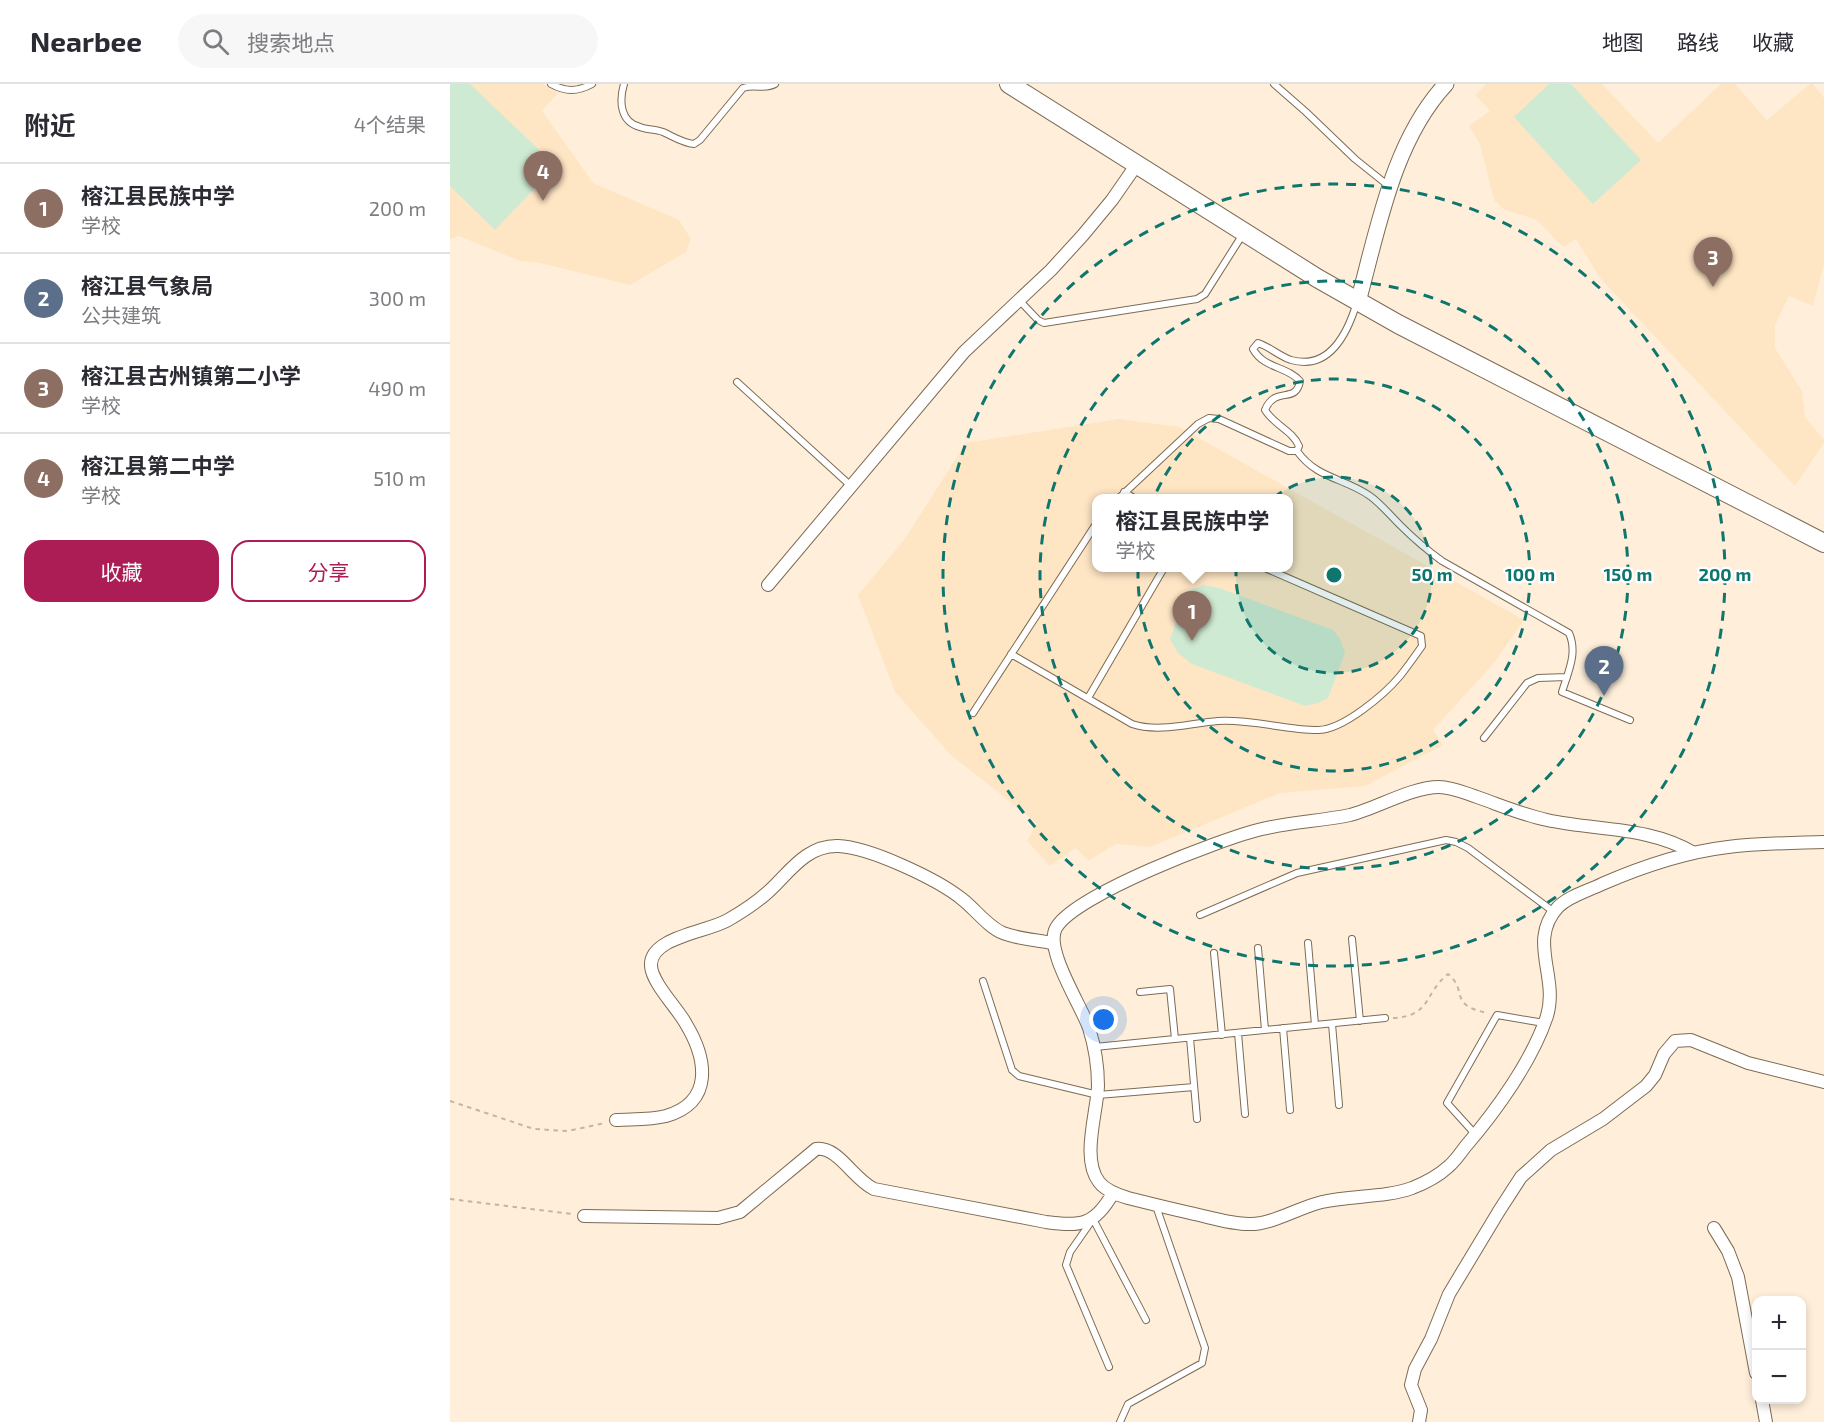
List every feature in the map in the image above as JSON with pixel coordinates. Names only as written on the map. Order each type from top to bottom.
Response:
[{"type":"main road","points":[[1009,84],[1028,89],[1137,164],[1358,302],[1448,351],[1824,543]]},
{"type":"street","points":[[1358,302],[1390,188],[1404,148],[1420,117],[1446,84]]},
{"type":"street","points":[[768,585],[964,352],[1052,270],[1083,235],[1112,200],[1137,164]]},
{"type":"street","points":[[1694,853],[1668,840],[1637,832],[1546,820],[1459,791],[1431,788],[1349,815],[1297,821],[1261,829],[1194,852],[1128,880],[1096,897],[1066,916],[1056,928],[1052,943],[1088,1024],[1095,1047],[1098,1095],[1090,1153],[1092,1169],[1099,1183],[1113,1193],[1156,1205],[1232,1223],[1251,1225],[1343,1197],[1390,1193],[1430,1180],[1448,1167],[1476,1135],[1523,1066],[1545,1023],[1550,1007],[1550,985],[1543,931],[1549,918],[1560,905],[1618,877],[1694,853],[1755,844],[1824,842]]},
{"type":"street","points":[[616,1120],[653,1118],[676,1112],[695,1098],[703,1077],[703,1065],[694,1038],[654,975],[651,966],[653,956],[660,946],[725,922],[767,893],[805,855],[820,848],[838,846],[889,860],[951,890],[978,911],[989,924],[1003,933],[1052,943]]},
{"type":"street","points":[[1419,1422],[1421,1410],[1411,1385],[1414,1369],[1431,1339],[1449,1294],[1521,1178],[1551,1150],[1603,1119],[1646,1086],[1655,1075],[1664,1054],[1676,1041],[1691,1040],[1748,1063],[1824,1083]]},
{"type":"street","points":[[584,1216],[718,1218],[740,1212],[816,1149],[825,1148],[833,1152],[863,1184],[874,1189],[1046,1222],[1075,1225],[1084,1223],[1093,1219],[1113,1193]]},
{"type":"street","points":[[1714,1228],[1728,1251],[1738,1277],[1752,1352]]},
{"type":"street","points":[[1763,1404],[1766,1422]]},
{"type":"lane","points":[[551,84],[562,90],[573,91],[592,84]]},
{"type":"lane","points":[[624,84],[620,96],[626,119],[634,125],[694,144],[700,140],[741,86],[767,88],[776,84]]},
{"type":"lane","points":[[1274,84],[1390,188]]},
{"type":"lane","points":[[1019,300],[1038,320],[1044,322],[1197,299],[1205,294],[1244,232]]},
{"type":"lane","points":[[1297,451],[1299,446],[1295,438],[1270,418],[1265,410],[1268,402],[1275,397],[1293,393],[1299,389],[1300,381],[1294,374],[1270,366],[1257,357],[1253,349],[1258,343],[1267,346],[1279,355],[1293,360],[1311,362],[1328,355],[1341,340],[1358,302]]},
{"type":"lane","points":[[737,382],[851,486]]},
{"type":"lane","points":[[1127,494],[1124,492],[1198,424],[1209,418],[1219,419],[1289,451],[1297,451]]},
{"type":"lane","points":[[1297,451],[1303,460],[1316,470],[1368,494],[1426,549],[1442,561],[1569,633],[1574,644],[1573,657],[1562,692],[1630,720]]},
{"type":"lane","points":[[973,713],[1092,530]]},
{"type":"lane","points":[[1088,698],[1161,572]]},
{"type":"lane","points":[[1011,654],[1132,724],[1145,729],[1228,721],[1320,730],[1341,723],[1374,702],[1400,677],[1422,646],[1421,636],[1276,572]]},
{"type":"lane","points":[[1485,738],[1527,682],[1538,678],[1567,677]]},
{"type":"lane","points":[[1200,915],[1297,873],[1446,840],[1468,848],[1554,912]]},
{"type":"lane","points":[[1353,939],[1360,1021]]},
{"type":"lane","points":[[1308,943],[1315,1025]]},
{"type":"lane","points":[[1258,948],[1265,1030]]},
{"type":"lane","points":[[1214,953],[1222,1035]]},
{"type":"lane","points":[[983,981],[1012,1070],[1019,1076],[1098,1095],[1194,1087]]},
{"type":"lane","points":[[1140,992],[1170,989],[1175,1039]]},
{"type":"lane","points":[[1476,1135],[1447,1103],[1497,1015],[1545,1023]]},
{"type":"lane","points":[[1095,1047],[1385,1018]]},
{"type":"lane","points":[[1332,1024],[1339,1105]]},
{"type":"lane","points":[[1283,1028],[1290,1110]]},
{"type":"lane","points":[[1238,1033],[1245,1114]]},
{"type":"lane","points":[[1190,1038],[1197,1119]]},
{"type":"lane","points":[[1120,1422],[1128,1404],[1202,1363],[1205,1348],[1156,1205]]},
{"type":"lane","points":[[1109,1367],[1066,1265],[1070,1252],[1093,1219],[1146,1320]]},
{"type":"path","points":[[1385,1018],[1410,1017],[1422,1008],[1448,974],[1453,979],[1460,999],[1466,1006],[1497,1015]]},
{"type":"path","points":[[450,1101],[534,1129],[568,1131],[616,1120]]},
{"type":"path","points":[[450,1199],[584,1216]]},
{"type":"shaded area","points":[[450,84],[542,84],[558,93],[542,111],[593,183],[679,220],[691,239],[686,252],[630,285],[540,263],[520,261],[459,236],[450,239]]},
{"type":"shaded area","points":[[1486,84],[1602,84],[1658,143],[1721,84],[1735,84],[1767,120],[1810,84],[1813,84],[1824,98],[1824,264],[1813,306],[1789,296],[1775,325],[1775,348],[1802,391],[1805,417],[1824,440],[1795,486],[1600,278],[1576,239],[1563,247],[1537,220],[1503,209],[1494,200],[1480,144],[1469,126],[1490,111],[1475,95]]},
{"type":"shaded area","points":[[1119,419],[1179,427],[1524,620],[1494,663],[1433,730],[1443,745],[1365,786],[1280,793],[1150,847],[1116,844],[1088,861],[1076,848],[1050,866],[1027,841],[1037,823],[951,755],[895,692],[858,595],[904,540],[966,443]]},
{"type":"green space","points":[[450,84],[470,84],[556,166],[495,230],[450,186]]},
{"type":"green space","points":[[1549,84],[1571,84],[1641,160],[1593,204],[1514,117]]},
{"type":"green space","points":[[1203,585],[1219,588],[1333,630],[1340,639],[1345,653],[1328,698],[1305,706],[1192,664],[1178,653],[1170,639],[1188,591]]},
{"type":"place","name":"榕江县第二中学","points":[[543,201]]},
{"type":"place","name":"榕江县古州镇第二小学","points":[[1713,287]]},
{"type":"place","name":"榕江县民族中学","points":[[1192,641]]},
{"type":"place","name":"榕江县气象局","points":[[1604,696]]}]
